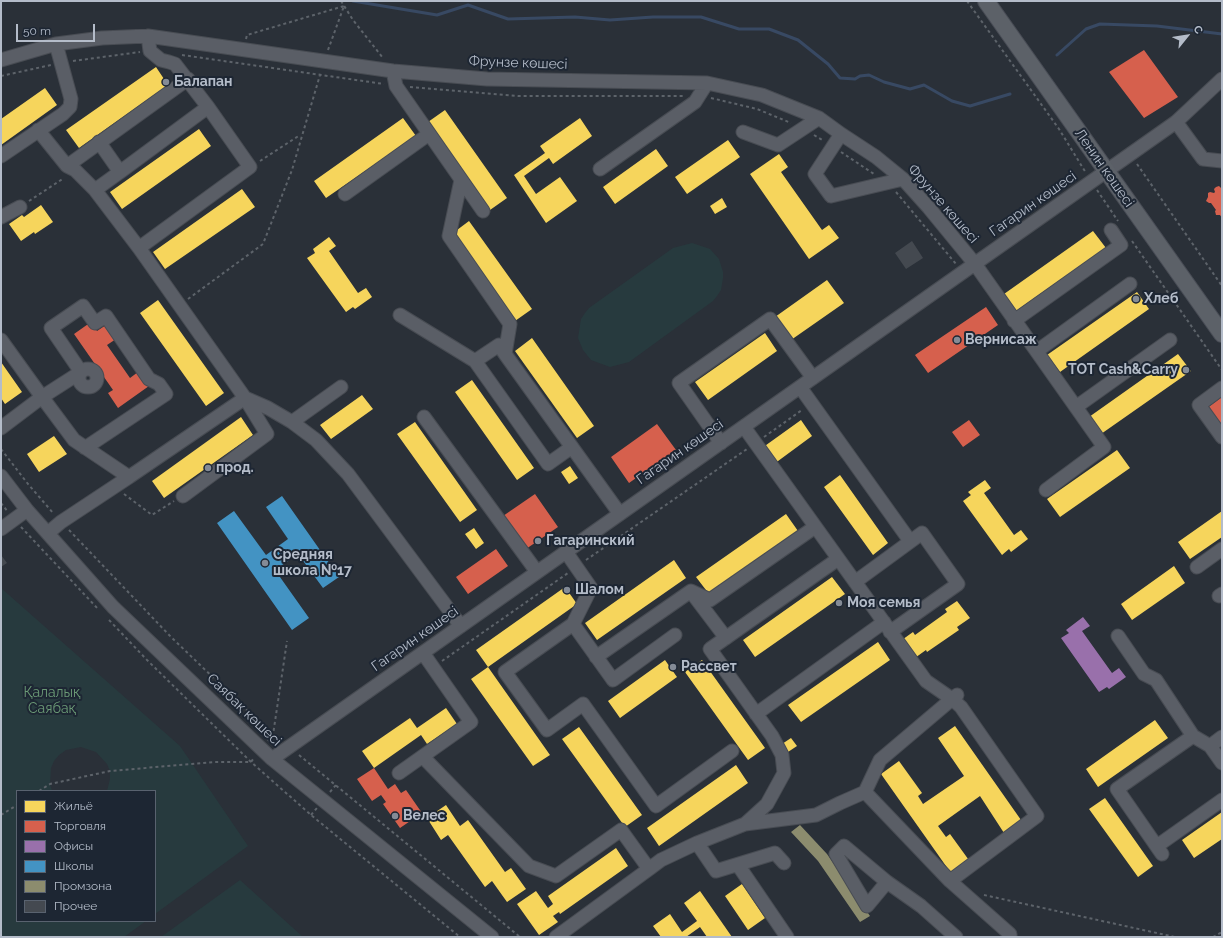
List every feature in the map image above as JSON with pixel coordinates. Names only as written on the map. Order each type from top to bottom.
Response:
[{"type":"main road","name":"Ленин көшесі","points":[[986,1],[1222,334]]},
{"type":"street","name":"Фрунзе көшесі","points":[[1,60],[56,44],[102,38],[148,36],[240,50],[322,68],[393,71],[487,79],[707,83],[762,95],[819,118],[876,156],[903,179],[929,208],[975,264],[1104,447],[1046,490]]},
{"type":"street","points":[[139,248],[250,167],[188,79],[175,64],[161,60],[150,51],[148,36]]},
{"type":"street","points":[[1,156],[63,114],[70,107],[72,99],[56,44]]},
{"type":"street","points":[[393,71],[396,86],[483,211]]},
{"type":"street","points":[[71,168],[99,142],[188,79]]},
{"type":"street","name":"Гагарин көшесі","points":[[272,759],[1131,155],[1176,122],[1222,79]]},
{"type":"street","points":[[600,169],[695,102],[707,83]]},
{"type":"street","points":[[94,190],[208,107]]},
{"type":"street","points":[[743,132],[778,145],[819,118]]},
{"type":"street","points":[[1176,122],[1203,159],[1222,161]]},
{"type":"street","points":[[38,130],[71,168],[94,190],[139,248],[245,398],[267,434],[183,496]]},
{"type":"street","points":[[345,194],[429,134]]},
{"type":"street","points":[[841,134],[815,174],[831,196],[903,179]]},
{"type":"street","points":[[99,142],[120,172]]},
{"type":"street","points":[[461,180],[449,236],[510,324],[506,354]]},
{"type":"street","points":[[1,217],[20,207]]},
{"type":"street","points":[[1014,321],[1121,245],[1115,226]]},
{"type":"street","points":[[1037,351],[1130,284]]},
{"type":"street","points":[[1,428],[42,397],[81,372],[51,328],[83,306],[95,323],[106,316],[149,379],[159,384],[166,394],[85,448]]},
{"type":"street","points":[[400,316],[475,361],[548,464],[572,447]]},
{"type":"street","points":[[721,443],[679,383],[770,319],[813,378]]},
{"type":"street","points":[[1,340],[74,440],[129,477]]},
{"type":"street","points":[[1076,407],[1170,340]]},
{"type":"street","points":[[475,361],[499,345],[620,514]]},
{"type":"street","points":[[292,422],[341,387]]},
{"type":"street","points":[[800,388],[910,541]]},
{"type":"street","points":[[1222,388],[1199,405],[1222,437]]},
{"type":"street","points":[[245,398],[268,408],[292,422],[316,440],[348,474],[461,626]]},
{"type":"street","points":[[48,533],[61,522],[245,398]]},
{"type":"street","points":[[424,417],[537,572]]},
{"type":"street","points":[[744,427],[926,681],[955,697],[1037,816],[950,881]]},
{"type":"street","name":"Саябақ көшесі","points":[[1,476],[28,510],[113,607],[272,759],[492,937]]},
{"type":"street","points":[[1,529],[28,510]]},
{"type":"street","points":[[691,591],[710,600],[815,527]]},
{"type":"street","points":[[756,714],[887,627],[958,584],[922,533],[855,582]]},
{"type":"street","points":[[1197,567],[1222,549]]},
{"type":"street","points":[[566,552],[592,588],[573,624],[505,672],[547,730],[583,704],[656,806],[732,751]]},
{"type":"street","points":[[745,824],[767,804],[784,773],[782,755],[772,736],[710,650],[838,559]]},
{"type":"street","points":[[691,591],[726,638]]},
{"type":"street","points":[[596,657],[691,591]]},
{"type":"street","points":[[573,624],[613,680],[675,635]]},
{"type":"street","points":[[1118,636],[1144,674],[1156,680],[1193,736],[1210,746],[1222,763]]},
{"type":"street","points":[[399,773],[471,722],[423,653]]},
{"type":"street","points":[[556,937],[661,860],[697,843],[745,824],[816,815],[864,792],[880,760],[955,697]]},
{"type":"street","points":[[1193,736],[1117,789],[1159,850],[1222,800]]},
{"type":"street","points":[[1210,746],[1222,737]]},
{"type":"street","points":[[423,757],[529,866],[556,876],[621,830],[649,869]]},
{"type":"street","points":[[864,792],[950,881],[1012,936]]},
{"type":"street","points":[[697,843],[716,871],[775,854],[784,863]]},
{"type":"street","points":[[738,865],[787,937]]},
{"type":"street","points":[[887,882],[921,906],[956,937]]},
{"type":"path","points":[[341,1],[393,71]]},
{"type":"path","points":[[968,1],[1059,130],[1091,182],[1115,226]]},
{"type":"path","points":[[240,50],[247,35],[344,6]]},
{"type":"path","points":[[180,305],[262,244],[292,170],[322,68],[344,6]]},
{"type":"path","points":[[1,76],[62,62],[150,51]]},
{"type":"path","points":[[180,55],[322,68],[396,86],[518,96],[699,96],[757,110],[803,128],[865,167],[887,183],[900,196],[964,272]]},
{"type":"path","points":[[250,167],[302,135]]},
{"type":"path","points":[[1131,155],[1222,286]]},
{"type":"path","points":[[20,207],[71,168]]},
{"type":"path","points":[[1128,236],[1222,370]]},
{"type":"path","points":[[433,667],[756,443],[811,403]]},
{"type":"path","points":[[1,449],[28,484],[61,522],[171,637],[272,735],[289,747],[520,937]]},
{"type":"path","points":[[115,487],[152,515],[183,496]]},
{"type":"path","points":[[41,790],[50,784],[110,771],[215,762],[251,762],[272,735],[287,641]]},
{"type":"path","points":[[1,815],[16,806]]},
{"type":"path","points":[[983,895],[1176,937]]},
{"type":"path","points":[[1213,937],[1222,932]]},
{"type":"green space","points":[[692,243],[710,249],[719,259],[723,272],[723,278],[721,290],[713,301],[629,362],[610,367],[591,360],[583,350],[578,338],[581,319],[589,308],[673,248]]},
{"type":"green space","name":"Қалалық Саябақ","points":[[1,588],[180,746],[248,846],[156,913],[156,790],[107,790],[110,771],[107,764],[96,752],[81,747],[66,750],[54,761],[51,768],[50,784],[52,790],[16,790],[16,922],[145,922],[124,937],[1,937]]},
{"type":"green space","points":[[240,880],[303,937],[161,937]]},
{"type":"building: Жильё","points":[[156,67],[168,85],[79,148],[66,130]]},
{"type":"building: Жильё","points":[[45,88],[57,105],[1,145],[1,119]]},
{"type":"building: Жильё","points":[[445,110],[507,198],[490,210],[428,122]]},
{"type":"building: Жильё","points":[[403,118],[416,136],[326,198],[314,181]]},
{"type":"building: Жильё","points":[[580,118],[592,136],[553,164],[549,158],[524,176],[536,194],[560,177],[577,201],[546,223],[514,175],[545,153],[540,146]]},
{"type":"building: Жильё","points":[[199,129],[211,146],[122,209],[110,192]]},
{"type":"building: Жильё","points":[[728,140],[740,157],[687,194],[675,177]]},
{"type":"building: Жильё","points":[[656,149],[668,166],[615,204],[603,187]]},
{"type":"building: Жильё","points":[[779,154],[788,167],[781,172],[822,230],[829,225],[839,238],[809,259],[750,174]]},
{"type":"building: Жильё","points":[[242,189],[255,207],[165,269],[153,252]]},
{"type":"building: Жильё","points":[[722,198],[727,207],[715,214],[710,206]]},
{"type":"building: Жильё","points":[[41,205],[53,222],[21,241],[9,224],[22,215],[24,217]]},
{"type":"building: Жильё","points":[[469,221],[532,309],[515,321],[453,233]]},
{"type":"building: Жильё","points":[[1093,231],[1106,248],[1016,311],[1004,294]]},
{"type":"building: Жильё","points":[[329,237],[336,246],[329,251],[358,293],[366,288],[372,297],[355,309],[353,307],[346,312],[307,258],[315,253],[313,249]]},
{"type":"building: Жильё","points":[[827,280],[844,303],[791,340],[775,317]]},
{"type":"building: Жильё","points":[[1137,292],[1149,309],[1060,372],[1047,355]]},
{"type":"building: Жильё","points":[[158,300],[224,393],[206,406],[140,313]]},
{"type":"building: Жильё","points":[[765,333],[777,351],[708,400],[695,382]]},
{"type":"building: Жильё","points":[[532,338],[594,426],[577,438],[515,351]]},
{"type":"building: Жильё","points":[[1178,354],[1191,371],[1101,434],[1089,417]]},
{"type":"building: Жильё","points":[[1,362],[22,392],[5,404],[1,398]]},
{"type":"building: Жильё","points":[[472,380],[534,468],[517,480],[455,392]]},
{"type":"building: Жильё","points":[[362,395],[373,409],[331,439],[320,425]]},
{"type":"building: Жильё","points":[[241,417],[253,435],[164,498],[152,481]]},
{"type":"building: Жильё","points":[[801,420],[812,436],[774,464],[762,448]]},
{"type":"building: Жильё","points":[[415,422],[477,510],[460,522],[397,434]]},
{"type":"building: Жильё","points":[[54,436],[67,454],[39,472],[27,454]]},
{"type":"building: Жильё","points":[[1117,450],[1130,468],[1060,517],[1047,499]]},
{"type":"building: Жильё","points":[[570,466],[578,478],[569,484],[561,472]]},
{"type":"building: Жильё","points":[[840,475],[888,543],[873,555],[824,487]]},
{"type":"building: Жильё","points":[[985,480],[991,488],[984,493],[1014,535],[1021,530],[1028,539],[1011,552],[1009,549],[1002,555],[963,501],[971,495],[968,492]]},
{"type":"building: Жильё","points":[[1222,511],[1222,537],[1190,559],[1178,542]]},
{"type":"building: Жильё","points":[[786,514],[798,531],[709,594],[696,577]]},
{"type":"building: Жильё","points":[[474,528],[484,543],[476,549],[465,534]]},
{"type":"building: Жильё","points":[[674,560],[686,578],[597,640],[585,623]]},
{"type":"building: Жильё","points":[[1174,566],[1185,583],[1132,620],[1121,604]]},
{"type":"building: Жильё","points":[[832,577],[845,594],[755,657],[743,640]]},
{"type":"building: Жильё","points":[[565,587],[577,604],[488,667],[476,650]]},
{"type":"building: Жильё","points":[[957,601],[970,618],[957,627],[959,630],[927,652],[926,650],[912,660],[899,642],[913,632],[915,635],[947,612],[945,609]]},
{"type":"building: Жильё","points":[[878,642],[890,660],[801,722],[788,705]]},
{"type":"building: Жильё","points":[[665,660],[677,677],[620,718],[608,701]]},
{"type":"building: Жильё","points":[[702,660],[765,748],[748,760],[685,672]]},
{"type":"building: Жильё","points":[[488,667],[550,755],[533,766],[471,679]]},
{"type":"building: Жильё","points":[[446,708],[457,724],[427,744],[421,735],[374,768],[362,751],[410,718],[417,728]]},
{"type":"building: Жильё","points":[[1155,720],[1168,738],[1098,787],[1086,769]]},
{"type":"building: Жильё","points":[[955,726],[1021,820],[1004,833],[980,796],[938,826],[946,837],[950,834],[971,863],[953,876],[881,774],[899,761],[922,793],[918,796],[923,804],[964,776],[938,738]]},
{"type":"building: Жильё","points":[[579,727],[642,815],[625,827],[562,739]]},
{"type":"building: Жильё","points":[[791,738],[797,746],[785,754],[779,746]]},
{"type":"building: Жильё","points":[[736,765],[748,783],[659,846],[647,828]]},
{"type":"building: Жильё","points":[[1105,798],[1153,866],[1138,877],[1089,809]]},
{"type":"building: Жильё","points":[[446,805],[460,826],[468,820],[505,872],[511,868],[526,889],[507,902],[492,881],[485,887],[448,835],[441,840],[427,818]]},
{"type":"building: Жильё","points":[[1222,812],[1222,839],[1194,858],[1182,840]]},
{"type":"building: Жильё","points":[[616,848],[628,866],[560,914],[559,912],[553,916],[558,922],[539,935],[517,904],[536,891],[548,908],[553,904],[548,896]]},
{"type":"building: Жильё","points":[[742,884],[765,918],[748,930],[725,896]]},
{"type":"building: Жильё","points":[[700,891],[732,937],[707,937],[700,927],[686,937],[661,937],[653,926],[670,914],[682,932],[697,921],[684,903]]},
{"type":"building: Торговля","points":[[1144,50],[1178,97],[1144,118],[1109,72]]},
{"type":"building: Торговля","points":[[1219,186],[1221,188],[1222,187],[1222,218],[1220,215],[1216,215],[1216,210],[1211,203],[1206,201],[1208,193],[1214,193],[1214,189]]},
{"type":"building: Торговля","name":"Вернисаж","points":[[986,307],[998,325],[928,373],[915,355]]},
{"type":"building: Торговля","points":[[91,322],[97,331],[106,325],[116,339],[107,345],[130,378],[138,372],[149,386],[118,408],[108,393],[113,390],[74,334]]},
{"type":"building: Торговля","points":[[1222,397],[1222,430],[1207,408]]},
{"type":"building: Торговля","points":[[969,420],[980,435],[963,447],[952,432]]},
{"type":"building: Торговля","points":[[657,424],[676,450],[629,483],[611,457]]},
{"type":"building: Торговля","points":[[535,494],[558,527],[526,549],[503,516]]},
{"type":"building: Торговля","points":[[496,549],[508,566],[468,594],[456,577]]},
{"type":"building: Торговля","points":[[374,768],[388,789],[395,784],[401,793],[406,790],[422,813],[400,828],[383,804],[386,802],[381,795],[372,801],[357,779]]},
{"type":"building: Офисы","points":[[1083,617],[1090,626],[1082,631],[1112,673],[1119,668],[1126,677],[1109,689],[1107,687],[1099,692],[1061,638],[1069,633],[1066,630]]},
{"type":"building: Школы","name":"Средняя школа №17","points":[[282,496],[339,577],[323,588],[298,554],[275,570],[309,618],[292,630],[217,523],[234,511],[266,555],[288,539],[266,507]]},
{"type":"building: Промзона","points":[[800,825],[827,854],[870,916],[860,922],[818,861],[791,832]]},
{"type":"building: Прочее","points":[[912,241],[923,258],[906,269],[895,253]]},
{"type":"building: Прочее","points":[[1,555],[7,563],[1,567]]},
{"type":"waterway","points":[[353,1],[437,15],[468,5],[508,19],[575,17],[610,20],[653,17],[701,17],[739,29],[769,29],[798,40],[828,64],[840,78],[855,79],[860,76],[869,75],[884,82],[910,89],[924,85],[952,101],[970,106],[1010,94]]},
{"type":"waterway","points":[[1057,55],[1086,29],[1100,24],[1157,26],[1222,34]]},
{"type":"place","name":"Балапан","points":[[166,82]]},
{"type":"place","name":"Хлеб","points":[[1136,299]]},
{"type":"place","name":"Вернисаж","points":[[957,340]]},
{"type":"place","name":"ТОТ Cash&Carry","points":[[1186,370]]},
{"type":"place","name":"прод.","points":[[208,468]]},
{"type":"place","name":"Гагаринский","points":[[538,541]]},
{"type":"place","name":"Средняя школа №17","points":[[265,563]]},
{"type":"place","name":"Шалом","points":[[567,590]]},
{"type":"place","name":"Моя семья","points":[[839,603]]},
{"type":"place","name":"Рассвет","points":[[673,667]]},
{"type":"place","name":"Велес","points":[[395,816]]}]
